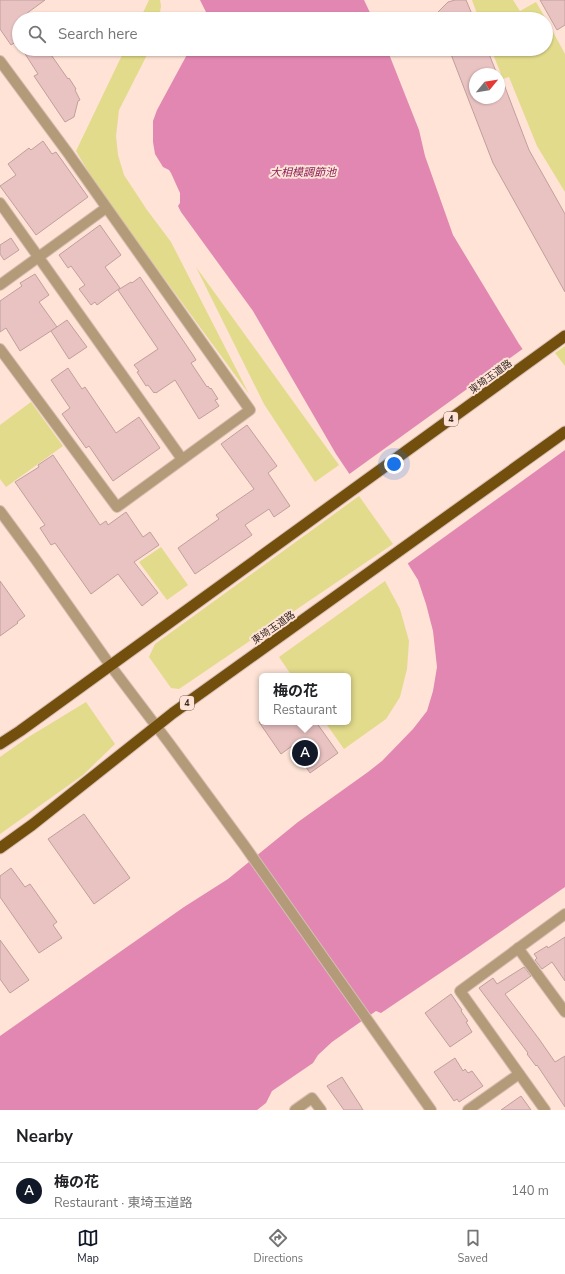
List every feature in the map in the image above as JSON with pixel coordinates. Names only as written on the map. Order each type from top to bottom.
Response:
[{"type":"highway","name":"東埼玉道路","points":[[0,744],[565,336]]},
{"type":"highway","name":"東埼玉道路","points":[[0,848],[213,684],[565,432]]},
{"type":"street","points":[[0,61],[250,410],[117,507],[0,349]]},
{"type":"street","points":[[0,203],[182,459]]},
{"type":"street","points":[[0,285],[106,208]]},
{"type":"street","points":[[0,511],[110,666],[244,845],[431,1110]]},
{"type":"street","points":[[545,1110],[460,991],[565,914]]},
{"type":"street","points":[[518,948],[565,1012]]},
{"type":"street","points":[[468,1110],[519,1074]]},
{"type":"street","points":[[295,1110],[312,1098],[321,1110]]},
{"type":"shaded area","points":[[149,0],[160,0],[160,12],[143,12]]},
{"type":"shaded area","points":[[472,0],[513,0],[520,11],[536,2],[542,12],[476,12]]},
{"type":"shaded area","points":[[553,32],[565,54],[565,192],[537,146],[509,77],[505,78],[505,68],[499,68],[494,56],[553,56]]},
{"type":"shaded area","points":[[122,56],[146,56],[119,110],[116,136],[118,155],[124,175],[147,210],[171,242],[249,394],[98,188],[76,151]]},
{"type":"shaded area","points":[[196,267],[339,465],[315,482],[264,404]]},
{"type":"shaded area","points":[[565,346],[565,366],[555,353]]},
{"type":"shaded area","points":[[31,402],[63,446],[6,487],[0,479],[0,425]]},
{"type":"shaded area","points":[[359,496],[393,544],[179,689],[171,688],[149,657],[155,644]]},
{"type":"shaded area","points":[[161,547],[188,585],[167,600],[139,562]]},
{"type":"shaded area","points":[[385,581],[400,609],[409,641],[407,669],[400,697],[386,719],[344,749],[327,725],[351,725],[351,673],[290,673],[279,657]]},
{"type":"shaded area","points":[[86,702],[115,744],[83,775],[0,834],[0,757],[27,738]]},
{"type":"water","points":[[200,0],[364,0],[370,12],[206,12]]},
{"type":"water","name":"大相模調節池","points":[[186,56],[390,56],[419,130],[425,156],[453,235],[519,344],[565,408],[565,887],[381,1013],[376,1011],[332,1042],[318,1055],[313,1063],[272,1091],[266,1103],[257,1110],[0,1110],[0,1036],[184,907],[228,879],[298,822],[382,761],[413,729],[427,711],[433,691],[437,667],[433,631],[418,580],[385,527],[336,454],[253,311],[181,212],[178,206],[180,203],[180,193],[171,173],[163,167],[155,154],[153,142],[153,121],[157,110]]},
{"type":"pier","points":[[524,348],[565,404],[565,450],[407,564],[348,475]]},
{"type":"building","points":[[0,0],[45,0],[29,12],[12,12],[12,44],[0,29]]},
{"type":"building","points":[[455,0],[466,0],[471,12],[438,12],[448,2]]},
{"type":"building","points":[[540,0],[565,0],[565,25],[557,30],[553,23],[553,12],[547,12]]},
{"type":"building","points":[[26,56],[52,56],[68,79],[69,78],[76,89],[75,90],[80,100],[78,101],[74,117],[65,122],[34,76],[38,74]]},
{"type":"building","points":[[452,56],[490,56],[495,68],[469,68],[469,101]]},
{"type":"building","points":[[505,87],[529,150],[565,214],[565,292],[493,163],[470,104],[505,104]]},
{"type":"building","points":[[43,141],[52,154],[56,152],[88,197],[36,235],[0,186],[16,175],[8,164],[29,148],[31,150]]},
{"type":"building","points":[[100,225],[121,255],[105,267],[120,288],[97,305],[95,302],[91,305],[79,289],[85,285],[71,266],[68,268],[59,255]]},
{"type":"building","points":[[11,238],[19,250],[4,260],[0,254],[0,245]]},
{"type":"building","points":[[35,274],[49,295],[39,302],[57,327],[20,351],[6,328],[0,332],[0,301],[22,286],[20,283]]},
{"type":"building","points":[[140,277],[196,360],[191,363],[207,387],[208,386],[210,389],[211,388],[218,399],[215,400],[219,406],[199,419],[175,380],[154,393],[148,385],[146,386],[137,372],[139,371],[134,365],[158,349],[118,290]]},
{"type":"building","points":[[67,320],[87,347],[69,359],[51,331]]},
{"type":"building","points":[[68,368],[82,389],[85,387],[116,433],[139,417],[160,448],[113,481],[89,446],[86,448],[62,414],[70,408],[51,380]]},
{"type":"building","points":[[247,425],[277,466],[268,473],[290,506],[274,517],[269,509],[245,525],[252,535],[195,574],[178,548],[219,519],[216,515],[254,489],[221,444]]},
{"type":"building","points":[[53,455],[100,525],[106,521],[108,525],[126,512],[143,537],[150,532],[159,545],[134,562],[158,593],[142,606],[118,574],[91,594],[55,543],[51,545],[40,528],[45,525],[15,482],[39,467],[38,465]]},
{"type":"building","points":[[0,581],[25,616],[0,636]]},
{"type":"building","points":[[261,725],[318,725],[338,753],[310,773],[292,746],[281,754]]},
{"type":"building","points":[[84,814],[130,878],[94,904],[48,839]]},
{"type":"building","points":[[11,868],[25,887],[30,884],[57,922],[53,925],[62,938],[39,953],[0,897],[0,876]]},
{"type":"building","points":[[565,937],[565,981],[552,962],[542,969],[535,960],[537,958],[534,954],[547,946],[548,948]]},
{"type":"building","points":[[0,940],[29,980],[10,993],[0,979]]},
{"type":"building","points":[[524,967],[531,976],[505,994],[555,1062],[565,1056],[565,1107],[537,1065],[536,1066],[527,1054],[528,1053],[479,988],[493,978],[497,984]]},
{"type":"building","points":[[451,994],[462,1010],[461,1011],[468,1021],[466,1022],[472,1032],[450,1047],[425,1013]]},
{"type":"building","points":[[455,1058],[463,1071],[465,1069],[468,1073],[472,1071],[483,1086],[459,1102],[457,1099],[454,1101],[434,1072]]},
{"type":"building","points":[[342,1077],[363,1110],[344,1110],[327,1086]]},
{"type":"building","points":[[521,1096],[531,1110],[501,1110]]},
{"type":"place","name":"梅の花","points":[[305,753]]}]
